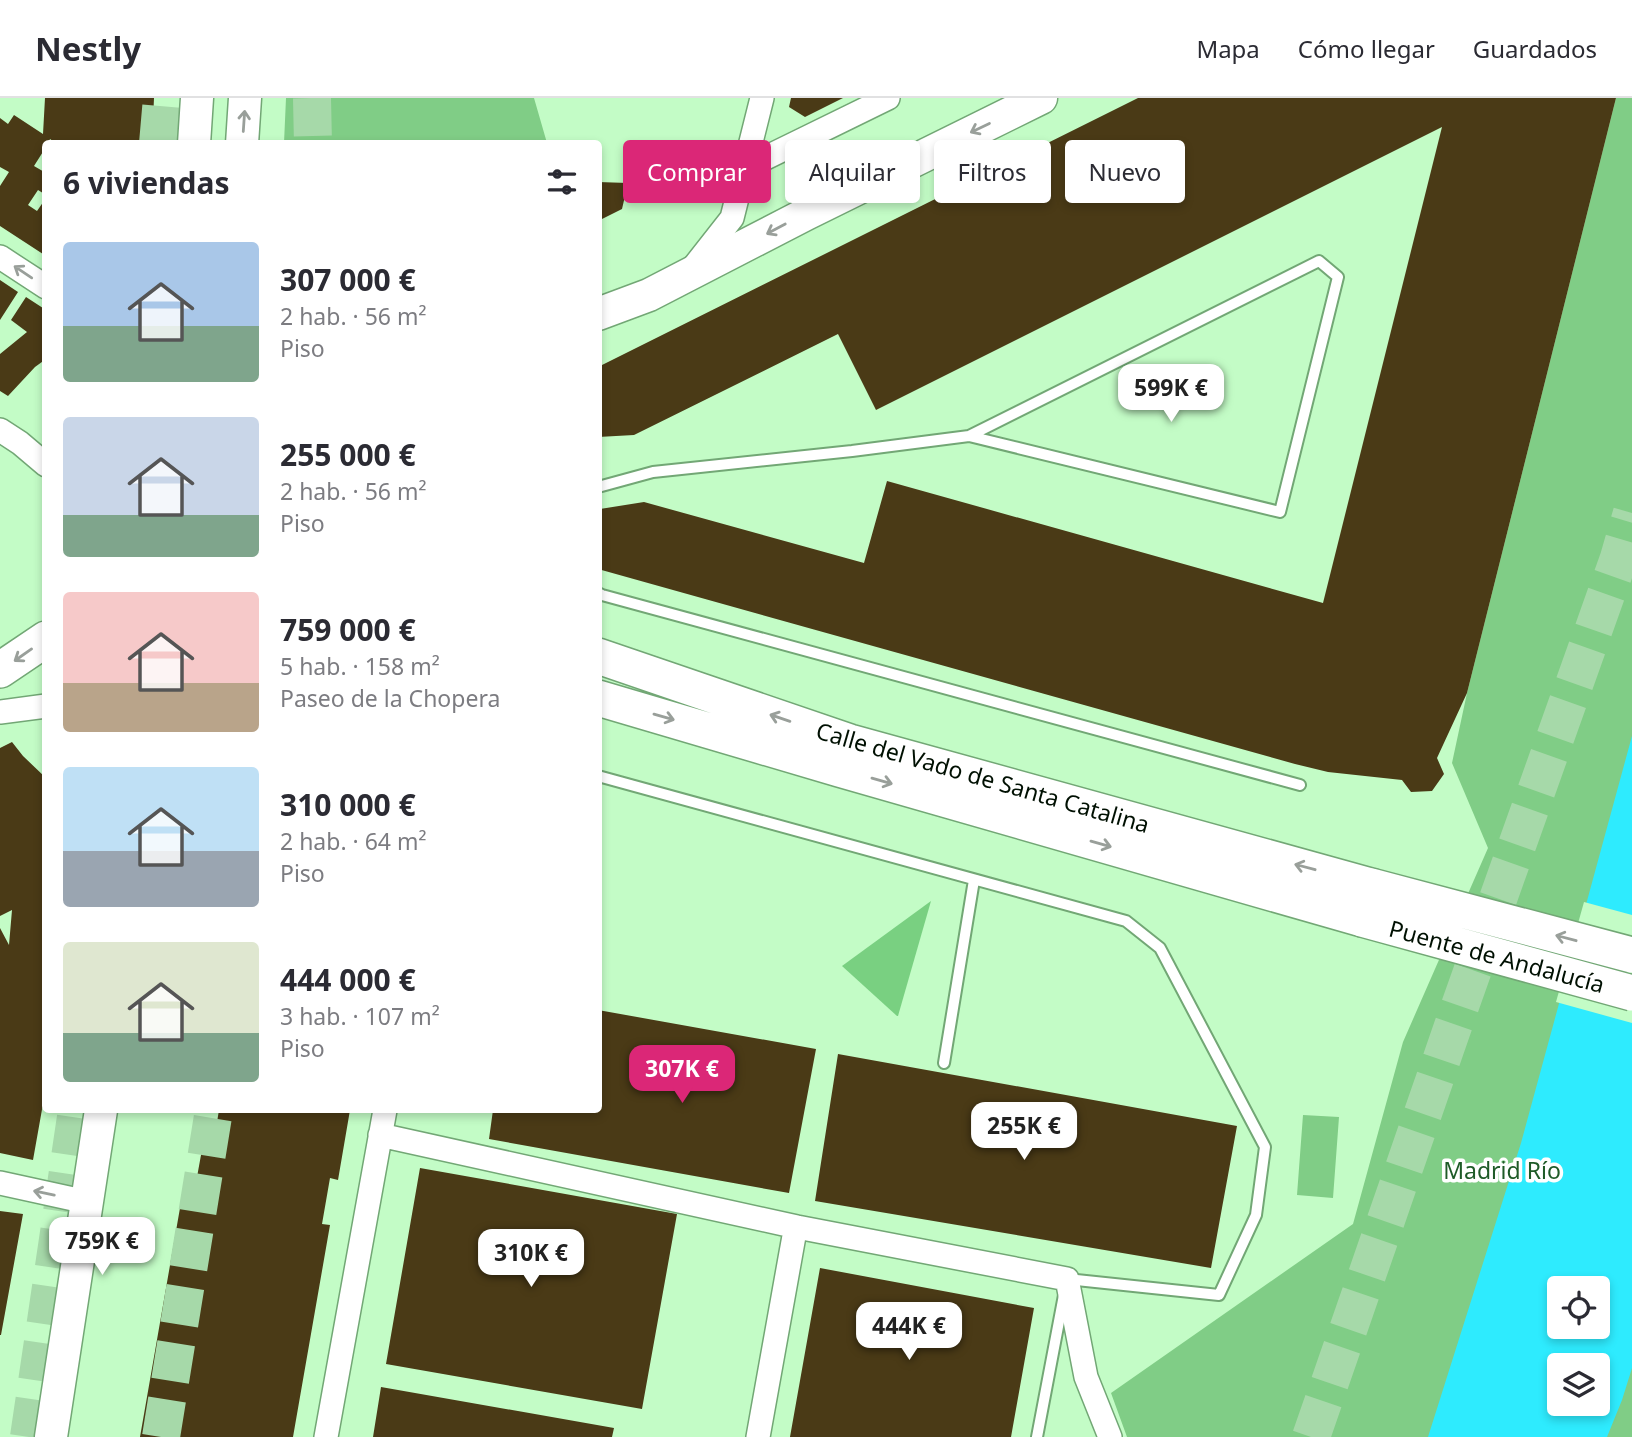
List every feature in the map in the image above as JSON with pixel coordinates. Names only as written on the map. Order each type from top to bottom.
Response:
[{"type":"main road","points":[[0,670],[42,642]]},
{"type":"main road","name":"Calle del Vado de Santa Catalina","points":[[602,657],[850,742],[1371,886]]},
{"type":"main road","name":"Calle del Vado de Santa Catalina","points":[[602,699],[1362,919]]},
{"type":"main road","name":"Puente de Andalucía","points":[[1371,886],[1632,955]]},
{"type":"main road","name":"Puente de Andalucía","points":[[1362,919],[1632,993]]},
{"type":"street","points":[[194,140],[197,98]]},
{"type":"street","points":[[242,140],[245,98]]},
{"type":"street","points":[[752,140],[762,98]]},
{"type":"street","points":[[771,155],[888,98]]},
{"type":"street","points":[[602,313],[649,295],[1041,98]]},
{"type":"street","points":[[686,276],[732,218],[736,203]]},
{"type":"street","points":[[0,257],[42,284]]},
{"type":"street","points":[[0,430],[42,461]]},
{"type":"street","points":[[0,712],[42,707]]},
{"type":"street","points":[[51,1437],[101,1113]]},
{"type":"street","points":[[326,1437],[384,1113]]},
{"type":"street","points":[[380,1135],[797,1227],[1067,1279],[1086,1377],[1110,1437]]},
{"type":"street","points":[[0,1183],[87,1202]]},
{"type":"street","points":[[758,1437],[797,1227]]},
{"type":"lane","points":[[602,486],[653,472],[969,436],[1319,261],[1338,277],[1280,512],[969,436]]},
{"type":"lane","points":[[602,596],[1300,785]]},
{"type":"lane","points":[[602,777],[1126,920],[1160,948],[1265,1147],[1256,1215],[1219,1295],[1067,1279],[1037,1437]]},
{"type":"lane","points":[[944,1063],[974,880]]},
{"type":"green space","points":[[286,98],[534,98],[546,140],[284,140]]},
{"type":"green space","name":"Madrid Río","points":[[1616,98],[1632,98],[1632,1437],[1127,1437],[1111,1393],[1353,1224],[1403,1042],[1488,848],[1452,763],[1467,693]]},
{"type":"green space","points":[[931,901],[898,1016],[897,1016],[842,966]]},
{"type":"green space","points":[[1303,1115],[1339,1117],[1333,1198],[1297,1195]]},
{"type":"water","points":[[1632,736],[1632,1368],[1607,1437],[1428,1437],[1521,1143]]},
{"type":"pier","points":[[1584,902],[1632,915],[1632,1023],[1556,1002]]},
{"type":"building","points":[[45,98],[154,98],[152,140],[42,140],[42,153],[34,166],[42,171],[42,192],[38,190],[28,205],[37,211],[42,204],[42,253],[0,226],[0,186],[9,172],[0,167],[0,118],[8,124],[14,115],[43,134]]},
{"type":"building","points":[[791,98],[843,98],[805,117],[789,107]]},
{"type":"building","points":[[1138,98],[1616,98],[1467,693],[1437,758],[1444,774],[1432,791],[1411,792],[1402,780],[1328,772],[1295,764],[602,570],[602,509],[644,502],[864,563],[887,481],[1323,603],[1442,127],[876,410],[838,334],[634,435],[602,437],[602,365],[934,200],[934,203],[1051,203],[1051,141]]},
{"type":"building","points":[[602,182],[623,183],[622,209],[602,219]]},
{"type":"building","points":[[0,280],[18,292],[0,320]]},
{"type":"building","points":[[26,297],[42,307],[42,362],[8,396],[0,391],[0,354],[27,332],[11,320]]},
{"type":"building","points":[[12,742],[42,774],[42,1109],[33,1160],[0,1153],[0,928],[9,945],[12,910],[0,916],[0,748]]},
{"type":"building","points":[[602,1011],[816,1049],[789,1193],[489,1139],[493,1113],[602,1113]]},
{"type":"building","points":[[838,1054],[1237,1126],[1211,1268],[815,1201]]},
{"type":"building","points":[[218,1113],[349,1113],[338,1180],[330,1178],[322,1224],[330,1225],[293,1437],[140,1437],[180,1208],[191,1210],[203,1144],[213,1146]]},
{"type":"building","points":[[420,1168],[677,1214],[642,1409],[386,1364]]},
{"type":"building","points":[[0,1211],[23,1214],[1,1335],[0,1335]]},
{"type":"building","points":[[820,1268],[1034,1308],[1011,1437],[790,1437]]},
{"type":"building","points":[[381,1387],[614,1428],[612,1437],[373,1437]]},
{"type":"tunnel","points":[[158,140],[162,98]]},
{"type":"tunnel","points":[[312,98],[313,140]]},
{"type":"tunnel","points":[[1311,1437],[1619,558],[1632,513]]},
{"type":"tunnel","points":[[29,1437],[77,1113]]},
{"type":"tunnel","points":[[161,1437],[214,1113]]}]
